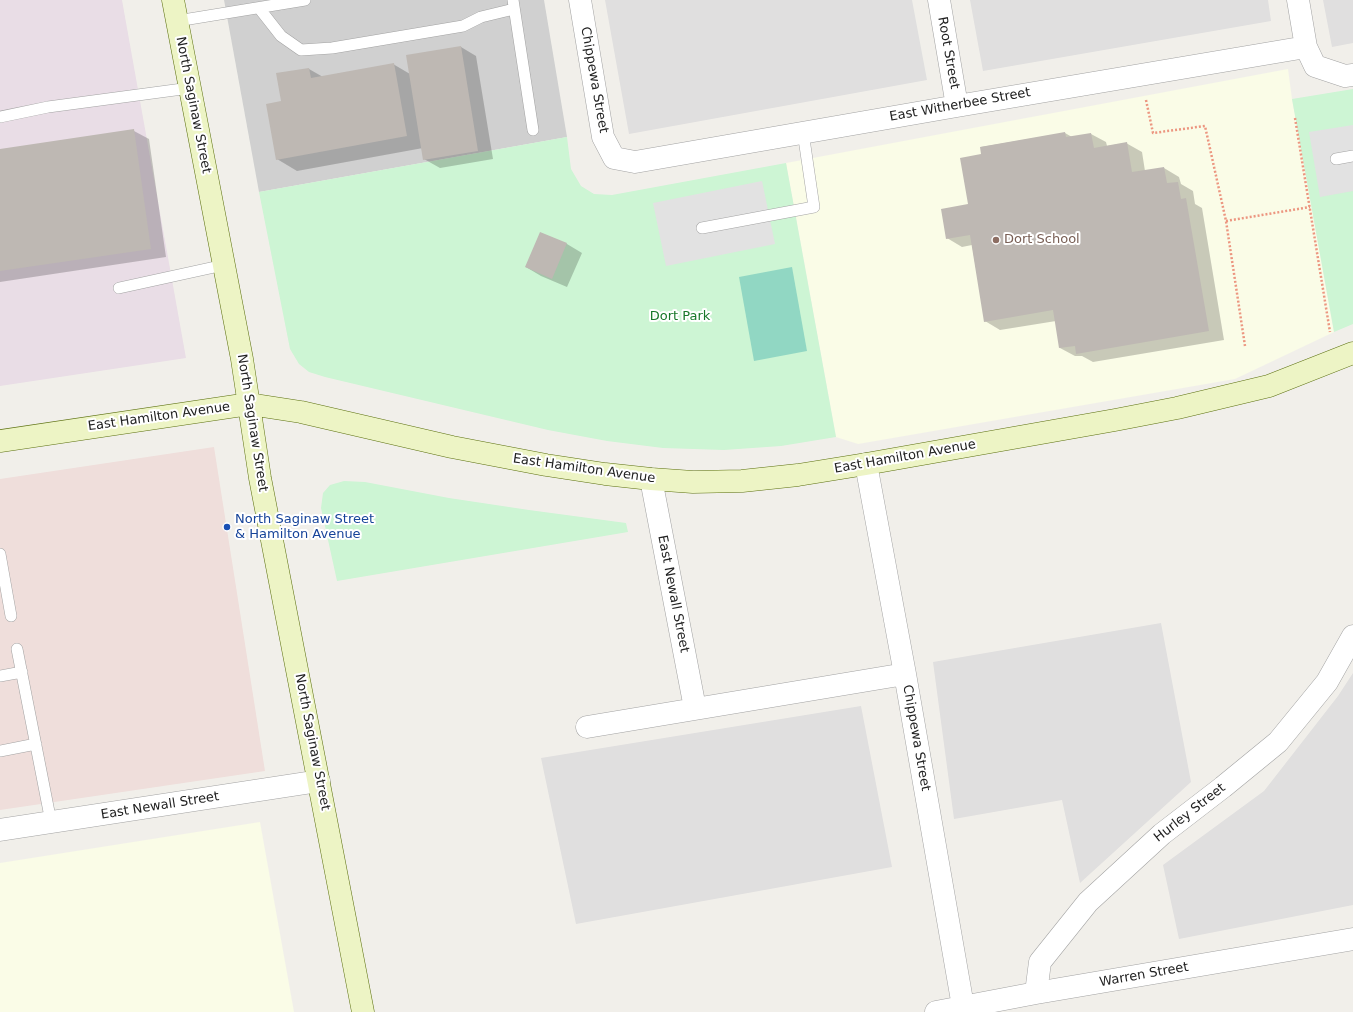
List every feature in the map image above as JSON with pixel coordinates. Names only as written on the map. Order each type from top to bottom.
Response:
[{"type":"main road","name":"North Saginaw Street","points":[[173,0],[242,359],[260,478],[363,1012]]},
{"type":"main road","name":"East Hamilton Avenue","points":[[0,440],[249,404],[301,412],[452,447],[546,465],[651,479],[693,482],[742,481],[798,475],[866,464],[1115,420],[1213,400],[1268,386],[1353,353]]},
{"type":"street","name":"Chippewa Street","points":[[580,0],[603,136],[614,158]]},
{"type":"street","name":"Root Street","points":[[939,0],[957,106]]},
{"type":"street","points":[[1298,0],[1311,57]]},
{"type":"street","name":"East Witherbee Street","points":[[614,158],[635,162],[957,106],[1311,57],[1345,76],[1353,75]]},
{"type":"street","name":"Chippewa Street","points":[[866,464],[905,674],[964,1009]]},
{"type":"street","name":"East Newall Street","points":[[651,479],[695,708]]},
{"type":"street","name":"Hurley Street","points":[[1036,993],[1040,962],[1088,902],[1162,834],[1278,742],[1327,682],[1353,636]]},
{"type":"street","points":[[587,727],[905,674]]},
{"type":"street","name":"East Newall Street","points":[[0,830],[319,781]]},
{"type":"street","name":"Warren Street","points":[[936,1012],[964,1009],[1036,993],[1353,939]]},
{"type":"lane","points":[[177,21],[304,0]]},
{"type":"lane","points":[[259,8],[281,36],[301,50],[332,48],[463,26],[514,4],[533,130]]},
{"type":"lane","points":[[0,117],[48,107],[190,88]]},
{"type":"lane","points":[[702,228],[814,207],[803,132]]},
{"type":"lane","points":[[1336,159],[1353,156]]},
{"type":"lane","points":[[119,288],[224,265]]},
{"type":"lane","points":[[0,554],[11,616]]},
{"type":"lane","points":[[17,648],[51,822]]},
{"type":"lane","points":[[0,676],[22,672]]},
{"type":"lane","points":[[0,751],[36,744]]},
{"type":"path","points":[[1146,100],[1153,133],[1205,126],[1226,221],[1245,346]]},
{"type":"path","points":[[1295,118],[1330,332]]},
{"type":"path","points":[[1226,221],[1310,207]]},
{"type":"shaded area","points":[[0,0],[122,0],[186,358],[0,386]]},
{"type":"shaded area","points":[[224,0],[544,0],[567,137],[259,192]]},
{"type":"shaded area","points":[[605,0],[912,0],[927,80],[629,134]]},
{"type":"shaded area","points":[[970,0],[1268,0],[1271,21],[983,71]]},
{"type":"shaded area","points":[[1323,0],[1353,0],[1353,43],[1332,47]]},
{"type":"shaded area","points":[[1288,69],[1292,99],[1334,332],[1235,379],[858,444],[836,437],[786,163]]},
{"type":"shaded area","points":[[1353,125],[1353,191],[1320,197],[1309,132]]},
{"type":"shaded area","points":[[762,181],[775,244],[666,266],[653,203]]},
{"type":"shaded area","points":[[214,447],[265,771],[0,810],[0,479]]},
{"type":"shaded area","points":[[1161,623],[1191,782],[1080,883],[1062,800],[954,819],[933,662]]},
{"type":"shaded area","points":[[1353,673],[1353,905],[1179,939],[1163,865],[1264,791],[1338,696]]},
{"type":"shaded area","points":[[861,706],[892,867],[576,924],[541,758]]},
{"type":"shaded area","points":[[260,822],[294,1012],[0,1012],[0,863]]},
{"type":"green space","points":[[1353,89],[1353,324],[1334,332],[1292,99]]},
{"type":"green space","name":"Dort Park","points":[[567,137],[571,169],[581,186],[594,194],[612,195],[786,163],[836,437],[781,446],[724,450],[663,448],[607,441],[548,430],[325,377],[309,372],[299,364],[290,349],[259,192]]},
{"type":"green space","points":[[792,267],[807,351],[754,361],[739,277]]},
{"type":"green space","points":[[344,481],[365,482],[449,498],[626,523],[628,532],[337,581],[321,508],[323,493],[330,485]]},
{"type":"building","points":[[461,46],[478,151],[423,160],[406,55]]},
{"type":"building","points":[[394,63],[407,136],[276,160],[266,104],[281,101],[276,73],[309,68],[311,78]]},
{"type":"building","points":[[134,129],[151,249],[0,271],[0,149]]},
{"type":"building","points":[[1065,132],[1066,137],[1091,133],[1094,148],[1127,142],[1132,172],[1164,167],[1167,183],[1178,182],[1181,199],[1186,198],[1209,331],[1076,354],[1075,346],[1059,348],[1053,310],[984,322],[970,235],[946,239],[941,209],[968,204],[960,158],[981,154],[980,147]]},
{"type":"building","points":[[540,232],[567,243],[552,279],[525,267]]},
{"type":"place","name":"Dort School","points":[[996,240]]},
{"type":"place","name":"North Saginaw Street & Hamilton Avenue","points":[[227,527]]}]
